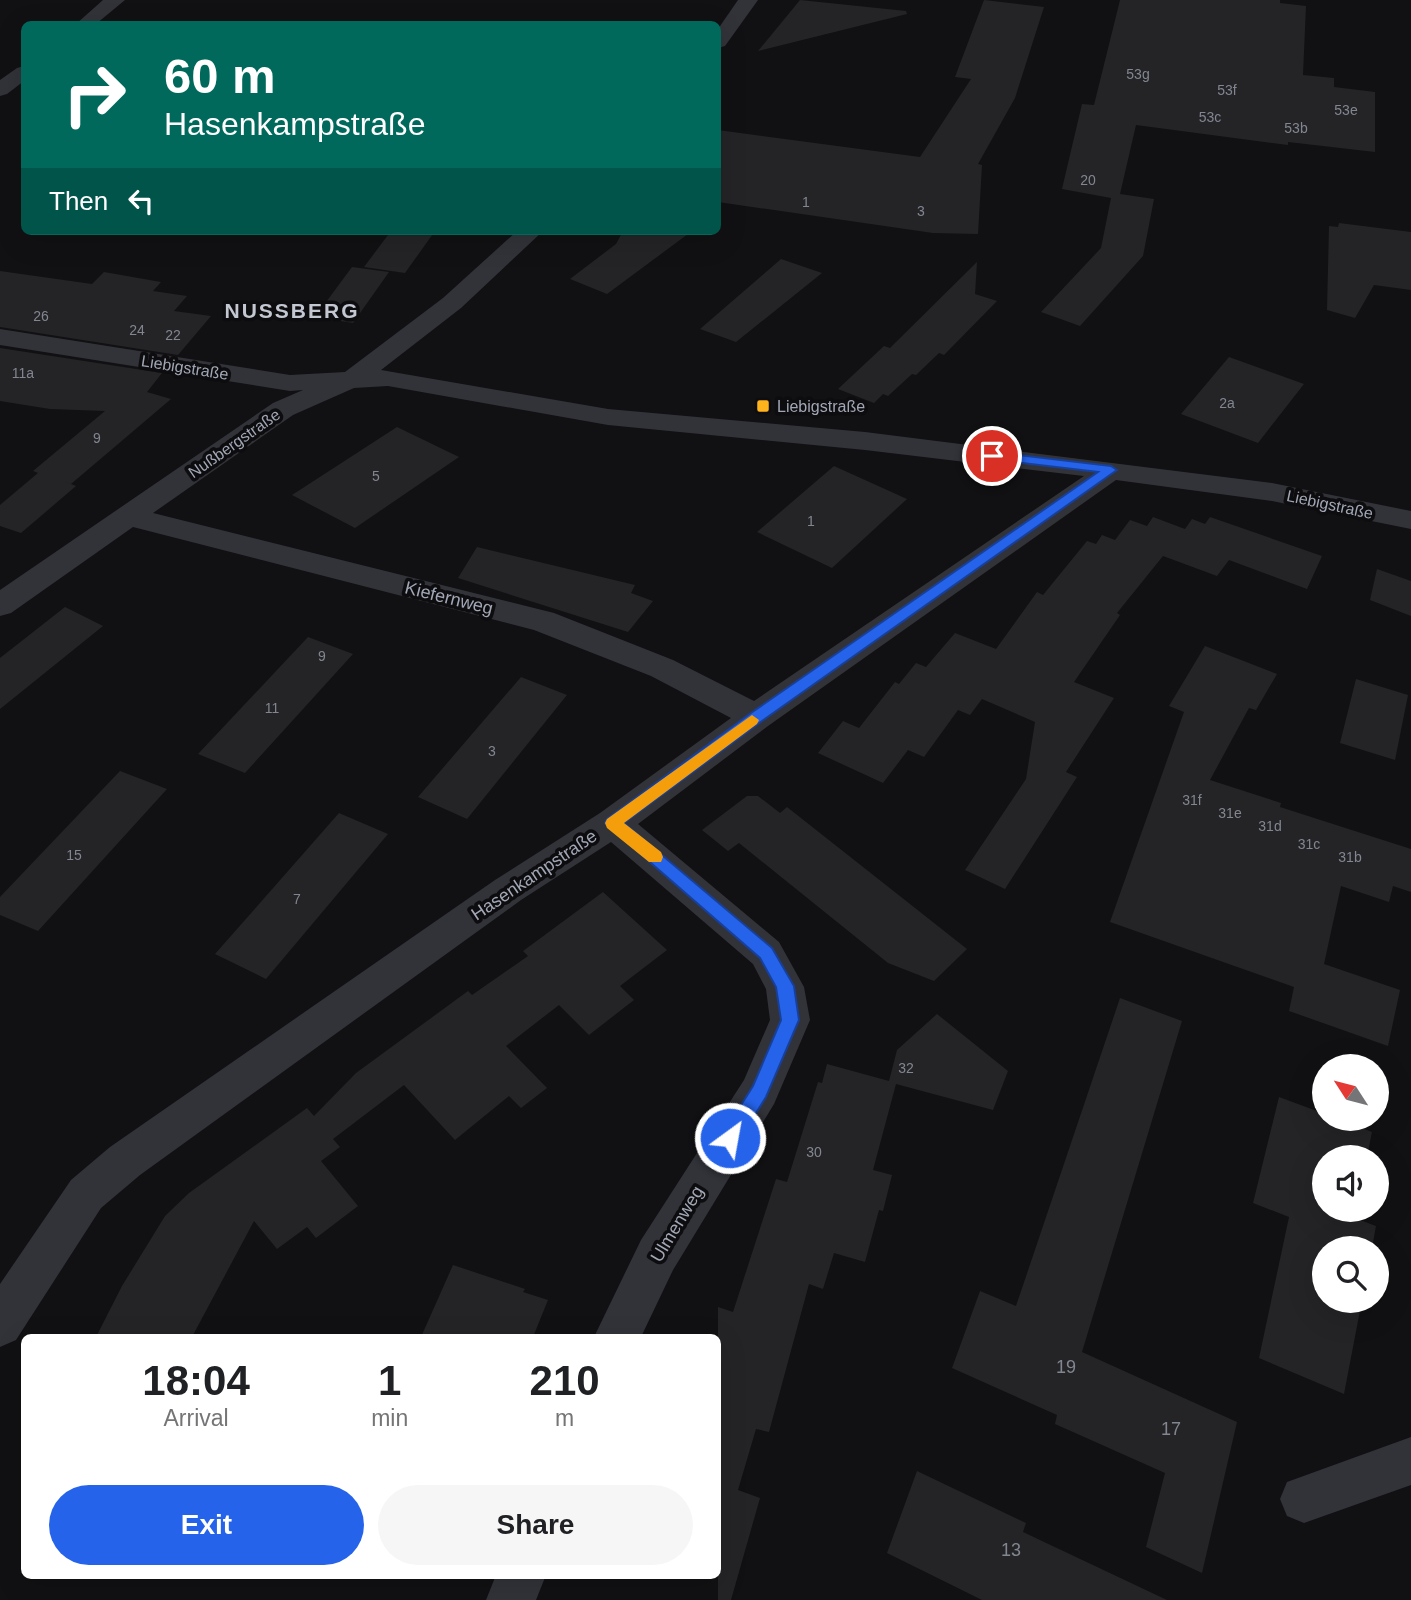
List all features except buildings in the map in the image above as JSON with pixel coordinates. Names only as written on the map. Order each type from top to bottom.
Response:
[{"type":"street","points":[[89,21],[115,0]]},
{"type":"street","points":[[721,39],[748,0]]},
{"type":"street","points":[[0,90],[21,74]]},
{"type":"street","name":"Nußbergstraße","points":[[0,605],[283,409],[354,378],[452,303],[527,235]]},
{"type":"street","name":"Liebigstraße","points":[[0,337],[290,383],[354,378],[420,382],[608,417],[865,441],[1111,470],[1272,492],[1411,520]]},
{"type":"street","name":"Hasenkampstraße","points":[[0,1324],[86,1194],[125,1161],[508,890],[613,823],[756,717],[1111,470]]},
{"type":"street","name":"Kiefernweg","points":[[129,516],[543,621],[662,668],[756,717]]},
{"type":"street","name":"Ulmenweg","points":[[613,823],[766,953],[785,986],[790,1020],[760,1091],[657,1255],[618,1334]]},
{"type":"street","points":[[1304,1499],[1411,1461]]},
{"type":"street","points":[[511,1600],[519,1579]]},
{"type":"slow traffic","points":[[655,857],[613,823],[752,720]]},
{"type":"place","name":"Liebigstraße","points":[[763,406]]},
{"type":"district","name":"NUSSBERG","points":[[292,311]]},
{"type":"route","points":[[730,1138],[760,1091],[790,1020],[785,986],[766,953],[613,823],[756,717],[1111,470],[992,456]]}]
